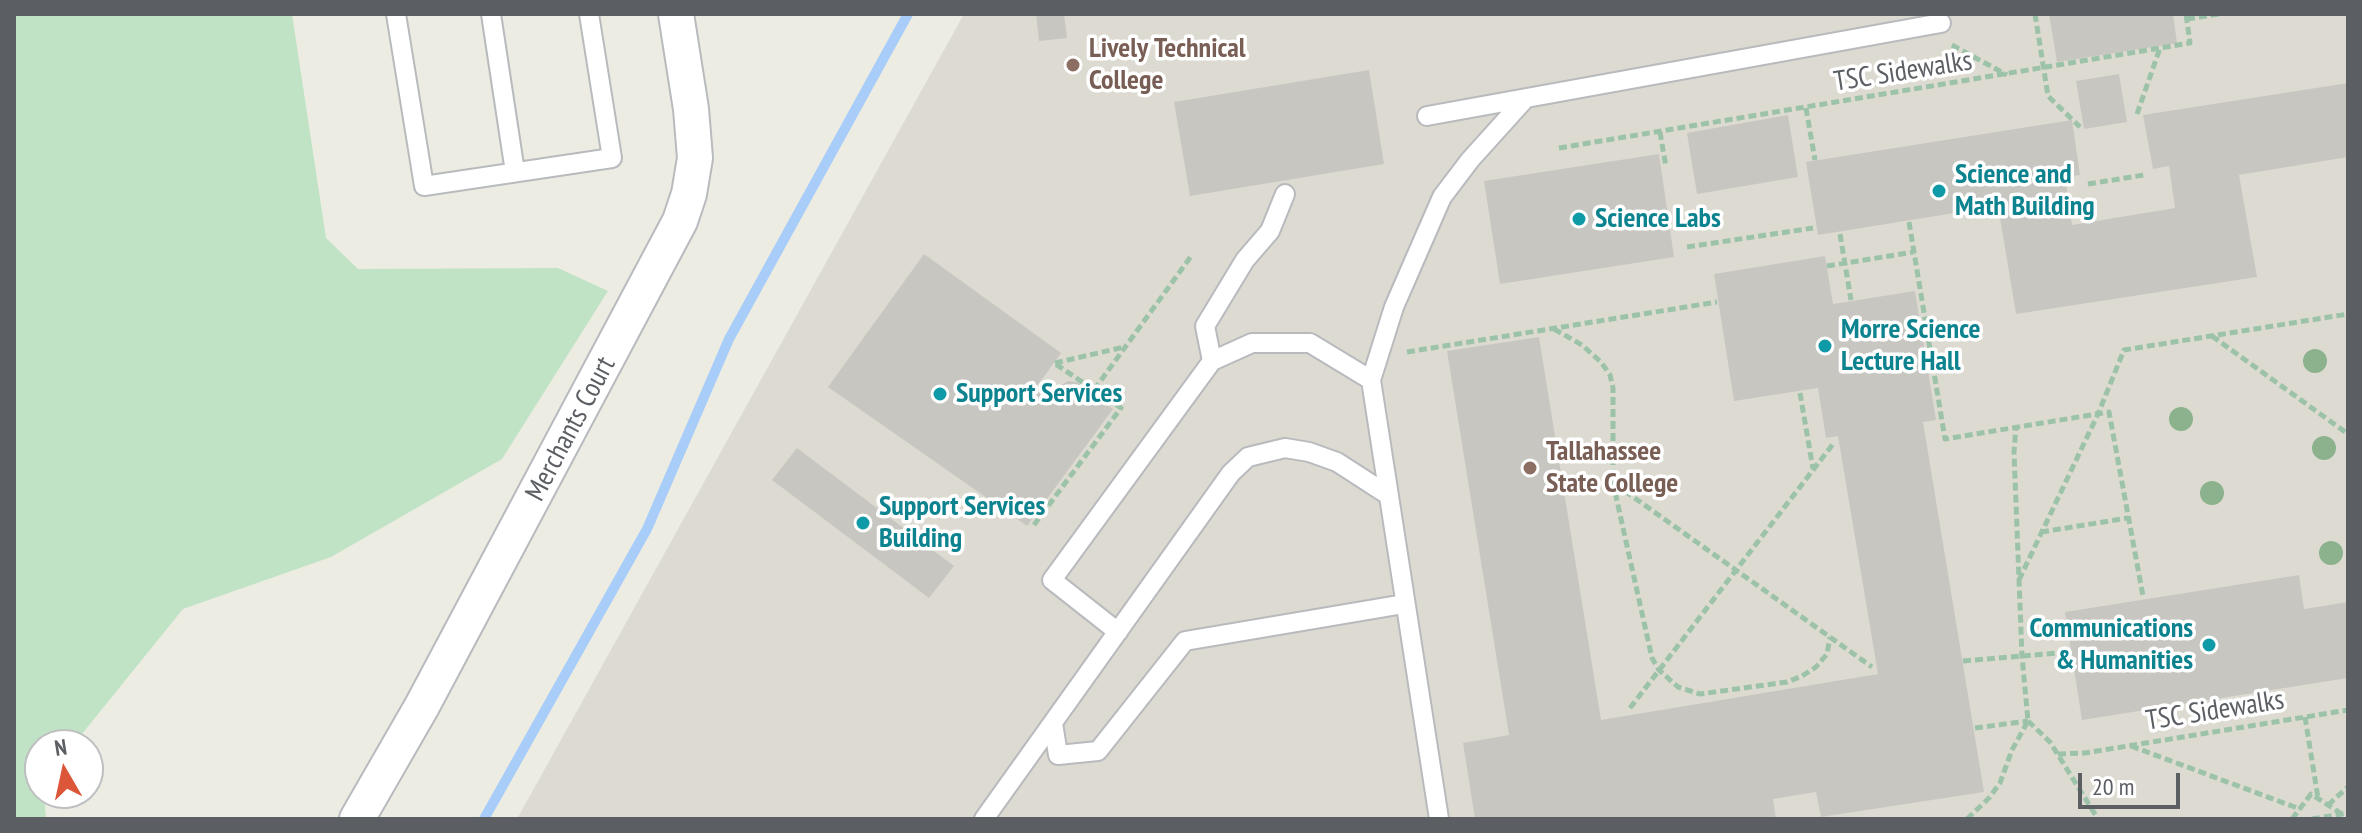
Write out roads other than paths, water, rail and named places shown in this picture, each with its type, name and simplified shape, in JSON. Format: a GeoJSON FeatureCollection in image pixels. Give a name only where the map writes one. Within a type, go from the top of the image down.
{"type":"FeatureCollection","features":[{"type":"Feature","properties":{"kind":"street","name":"Merchants Court"},"geometry":{"type":"LineString","coordinates":[[357,819],[430,692],[680,221],[689,194],[695,158],[691,109],[676,14]]}},
{"type":"Feature","properties":{"kind":"lane"},"geometry":{"type":"LineString","coordinates":[[396,14],[424,186],[612,158],[589,14]]}},
{"type":"Feature","properties":{"kind":"lane"},"geometry":{"type":"LineString","coordinates":[[491,14],[515,172]]}},
{"type":"Feature","properties":{"kind":"lane"},"geometry":{"type":"LineString","coordinates":[[1427,116],[1941,23]]}},
{"type":"Feature","properties":{"kind":"lane"},"geometry":{"type":"LineString","coordinates":[[1439,819],[1371,380],[1394,307],[1442,197],[1470,160],[1525,99]]}},
{"type":"Feature","properties":{"kind":"lane"},"geometry":{"type":"LineString","coordinates":[[1212,361],[1205,326],[1245,260],[1270,231],[1285,194]]}},
{"type":"Feature","properties":{"kind":"lane"},"geometry":{"type":"LineString","coordinates":[[1118,632],[1052,580],[1212,361],[1252,343],[1310,343],[1371,380]]}},
{"type":"Feature","properties":{"kind":"lane"},"geometry":{"type":"LineString","coordinates":[[984,819],[1231,473],[1248,457],[1285,448],[1309,452],[1337,462],[1388,495]]}},
{"type":"Feature","properties":{"kind":"lane"},"geometry":{"type":"LineString","coordinates":[[1053,723],[1058,755],[1098,751],[1185,641],[1404,604]]}},
{"type":"Feature","properties":{"kind":"waterway"},"geometry":{"type":"LineString","coordinates":[[484,819],[647,529],[729,339],[908,14]]}},
{"type":"Feature","properties":{"kind":"place","name":"Lively Technical College"},"geometry":{"type":"Point","coordinates":[1073,65]}},
{"type":"Feature","properties":{"kind":"place","name":"Science and Math Building"},"geometry":{"type":"Point","coordinates":[1939,191]}},
{"type":"Feature","properties":{"kind":"place","name":"Science Labs"},"geometry":{"type":"Point","coordinates":[1579,219]}},
{"type":"Feature","properties":{"kind":"place","name":"Morre Science Lecture Hall"},"geometry":{"type":"Point","coordinates":[1825,346]}},
{"type":"Feature","properties":{"kind":"place","name":"Support Services"},"geometry":{"type":"Point","coordinates":[940,394]}},
{"type":"Feature","properties":{"kind":"place","name":"Tallahassee State College"},"geometry":{"type":"Point","coordinates":[1530,468]}},
{"type":"Feature","properties":{"kind":"place","name":"Support Services Building"},"geometry":{"type":"Point","coordinates":[863,523]}},
{"type":"Feature","properties":{"kind":"place","name":"Communications & Humanities"},"geometry":{"type":"Point","coordinates":[2209,645]}}]}
